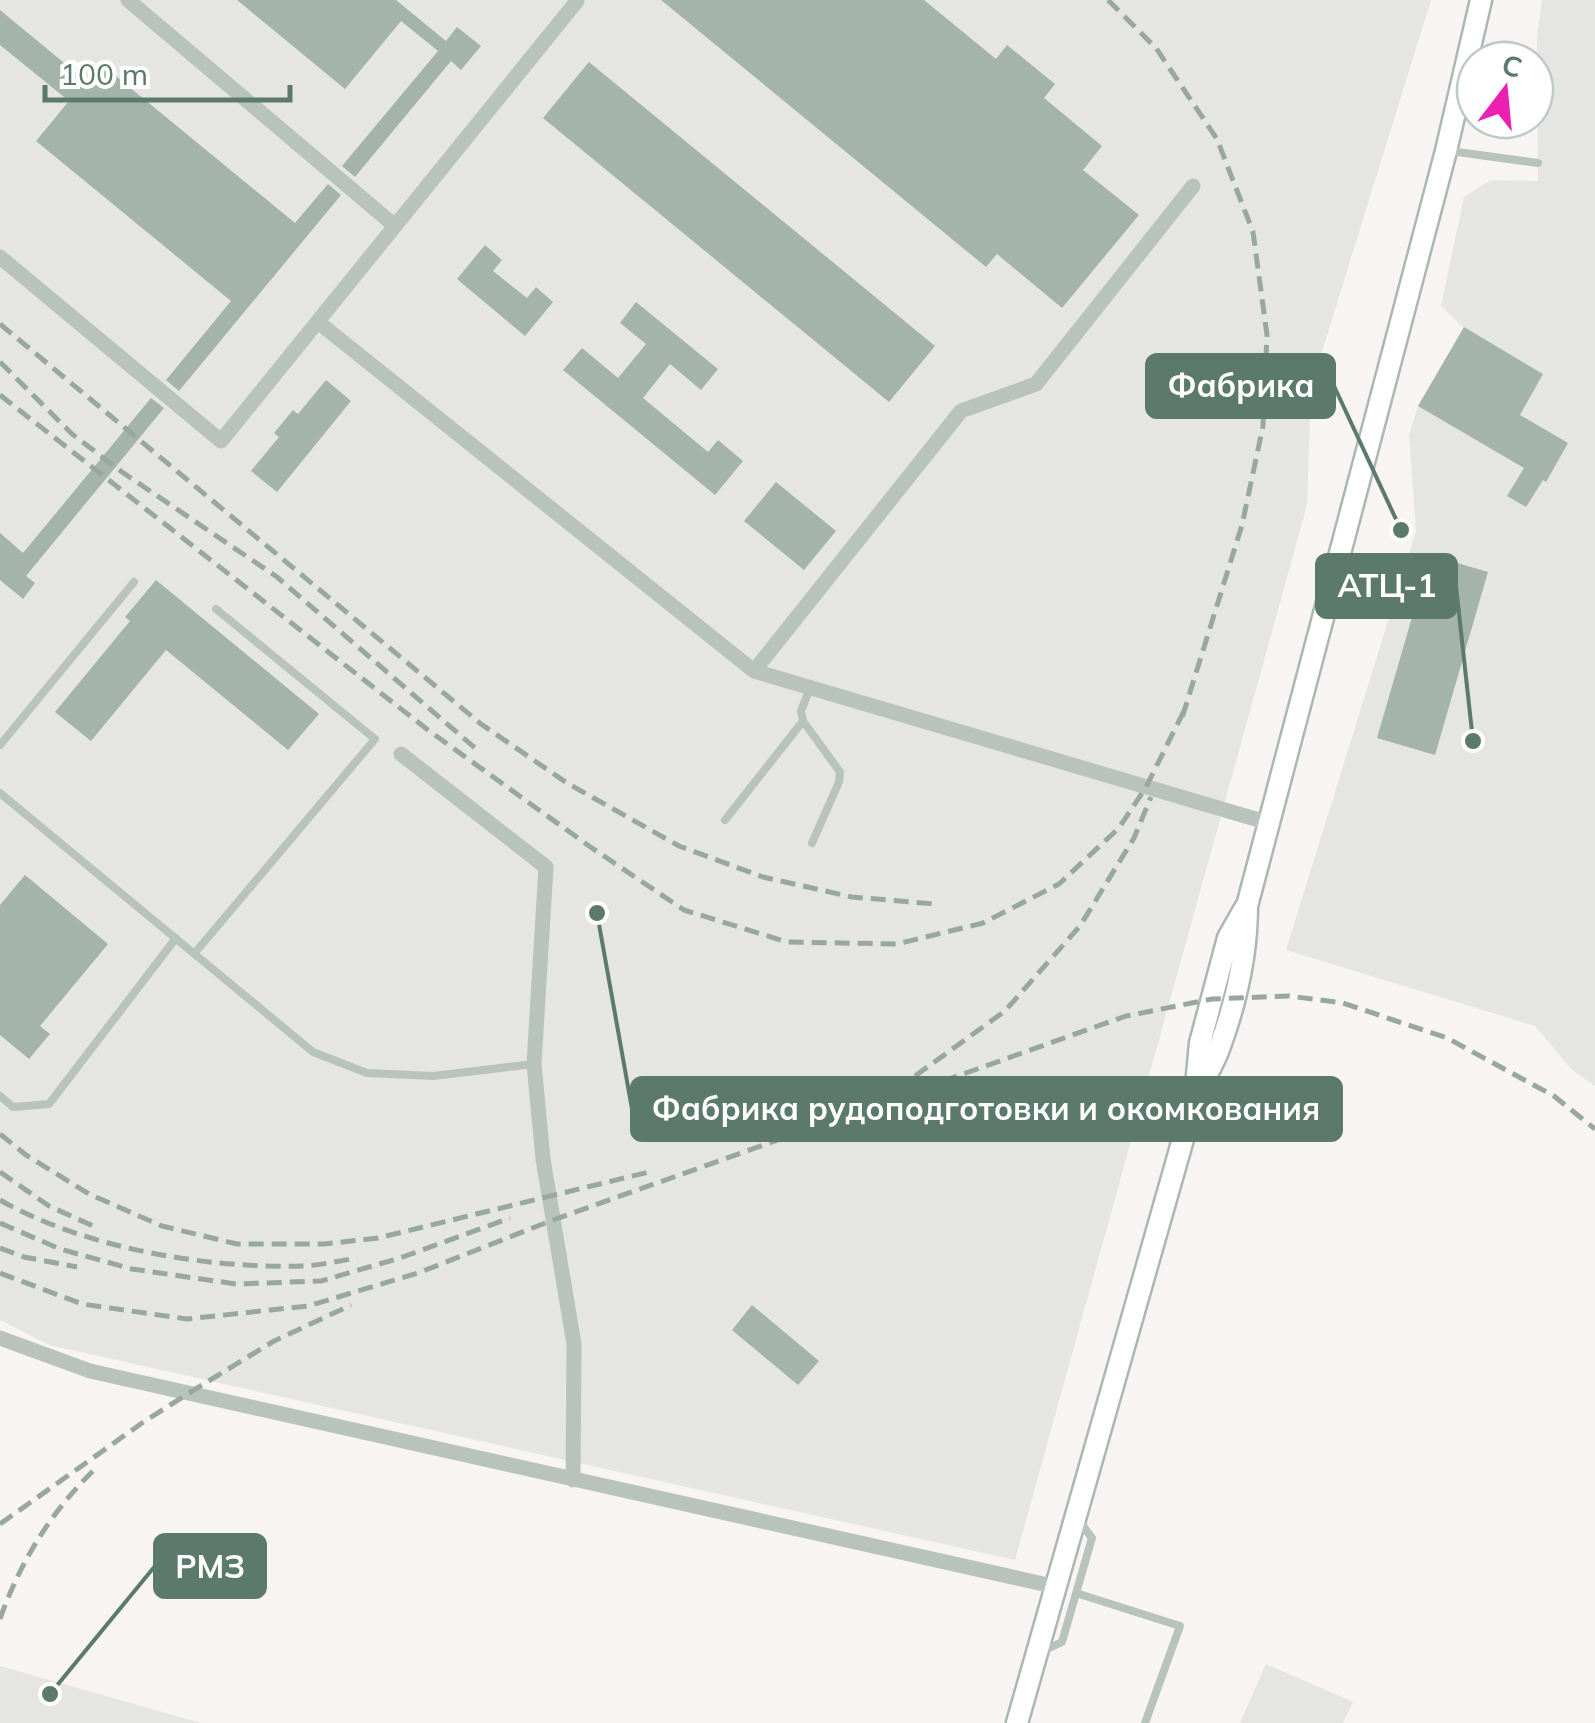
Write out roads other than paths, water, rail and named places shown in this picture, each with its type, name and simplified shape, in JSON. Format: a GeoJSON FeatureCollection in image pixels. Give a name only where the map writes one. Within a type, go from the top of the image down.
{"type":"FeatureCollection","features":[{"type":"Feature","properties":{"kind":"street"},"geometry":{"type":"LineString","coordinates":[[128,0],[395,226]]}},
{"type":"Feature","properties":{"kind":"street"},"geometry":{"type":"LineString","coordinates":[[1016,1723],[1037,1654],[1066,1590],[1076,1517],[1195,1097],[1219,1048],[1234,998],[1247,943],[1247,906],[1446,151],[1481,0]]}},
{"type":"Feature","properties":{"kind":"street"},"geometry":{"type":"LineString","coordinates":[[0,257],[221,441],[577,1]]}},
{"type":"Feature","properties":{"kind":"street"},"geometry":{"type":"LineString","coordinates":[[754,671],[961,411],[1036,384],[1193,186]]}},
{"type":"Feature","properties":{"kind":"street"},"geometry":{"type":"LineString","coordinates":[[318,322],[754,671],[1269,823]]}},
{"type":"Feature","properties":{"kind":"street"},"geometry":{"type":"LineString","coordinates":[[401,754],[546,867],[534,1064],[543,1159],[574,1344],[574,1480]]}},
{"type":"Feature","properties":{"kind":"street"},"geometry":{"type":"LineString","coordinates":[[0,1338],[90,1370],[1066,1590]]}},
{"type":"Feature","properties":{"kind":"lane"},"geometry":{"type":"LineString","coordinates":[[1446,151],[1538,163]]}},
{"type":"Feature","properties":{"kind":"lane"},"geometry":{"type":"LineString","coordinates":[[0,745],[134,582]]}},
{"type":"Feature","properties":{"kind":"lane"},"geometry":{"type":"LineString","coordinates":[[194,954],[375,740],[216,609]]}},
{"type":"Feature","properties":{"kind":"lane"},"geometry":{"type":"LineString","coordinates":[[810,688],[801,711],[802,721],[840,772],[840,782],[812,843]]}},
{"type":"Feature","properties":{"kind":"lane"},"geometry":{"type":"LineString","coordinates":[[726,820],[802,721]]}},
{"type":"Feature","properties":{"kind":"lane"},"geometry":{"type":"LineString","coordinates":[[0,793],[314,1052],[367,1073],[433,1076],[534,1064]]}},
{"type":"Feature","properties":{"kind":"lane"},"geometry":{"type":"LineString","coordinates":[[0,1096],[12,1107],[48,1104],[176,938]]}},
{"type":"Feature","properties":{"kind":"lane"},"geometry":{"type":"LineString","coordinates":[[1066,1590],[1180,1626],[1145,1723]]}},
{"type":"Feature","properties":{"kind":"railway"},"geometry":{"type":"LineString","coordinates":[[1108,0],[1156,48],[1217,139],[1253,232],[1267,335],[1263,426],[1242,525],[1182,718]]}},
{"type":"Feature","properties":{"kind":"railway"},"geometry":{"type":"LineString","coordinates":[[0,324],[481,724],[567,783],[679,846],[763,877],[852,897],[936,904]]}},
{"type":"Feature","properties":{"kind":"railway"},"geometry":{"type":"LineString","coordinates":[[0,362],[72,434],[277,577],[475,748]]}},
{"type":"Feature","properties":{"kind":"railway"},"geometry":{"type":"LineString","coordinates":[[0,395],[428,730],[589,846],[684,910],[787,942],[897,944],[983,923],[1059,884],[1119,828],[1146,787],[1187,705]]}},
{"type":"Feature","properties":{"kind":"railway"},"geometry":{"type":"LineString","coordinates":[[895,1087],[1005,1011],[1080,926],[1134,838],[1151,797]]}},
{"type":"Feature","properties":{"kind":"railway"},"geometry":{"type":"LineString","coordinates":[[0,1273],[82,1304],[187,1319],[308,1306],[418,1273],[553,1220],[1126,1016],[1212,999],[1289,996],[1343,1003],[1447,1038],[1554,1096],[1595,1129]]}},
{"type":"Feature","properties":{"kind":"railway"},"geometry":{"type":"LineString","coordinates":[[0,1134],[89,1194],[162,1226],[237,1244],[324,1244],[378,1238],[653,1171]]}},
{"type":"Feature","properties":{"kind":"railway"},"geometry":{"type":"LineString","coordinates":[[0,1172],[49,1206],[93,1226]]}},
{"type":"Feature","properties":{"kind":"railway"},"geometry":{"type":"LineString","coordinates":[[0,1200],[69,1231],[187,1259],[304,1266],[357,1258]]}},
{"type":"Feature","properties":{"kind":"railway"},"geometry":{"type":"LineString","coordinates":[[0,1223],[60,1249],[132,1269],[236,1284],[321,1281],[400,1258],[510,1218]]}},
{"type":"Feature","properties":{"kind":"railway"},"geometry":{"type":"LineString","coordinates":[[0,1248],[77,1267]]}},
{"type":"Feature","properties":{"kind":"railway"},"geometry":{"type":"LineString","coordinates":[[0,1524],[189,1393],[274,1341],[351,1305]]}},
{"type":"Feature","properties":{"kind":"railway"},"geometry":{"type":"LineString","coordinates":[[0,1619],[39,1538],[65,1501],[96,1468]]}},
{"type":"Feature","properties":{"kind":"place","name":"Фабрика"},"geometry":{"type":"Point","coordinates":[1401,530]}},
{"type":"Feature","properties":{"kind":"place","name":"АТЦ-1"},"geometry":{"type":"Point","coordinates":[1473,741]}},
{"type":"Feature","properties":{"kind":"place","name":"Фабрика рудоподготовки и окомкования"},"geometry":{"type":"Point","coordinates":[597,913]}},
{"type":"Feature","properties":{"kind":"place","name":"РМЗ"},"geometry":{"type":"Point","coordinates":[50,1694]}}]}
